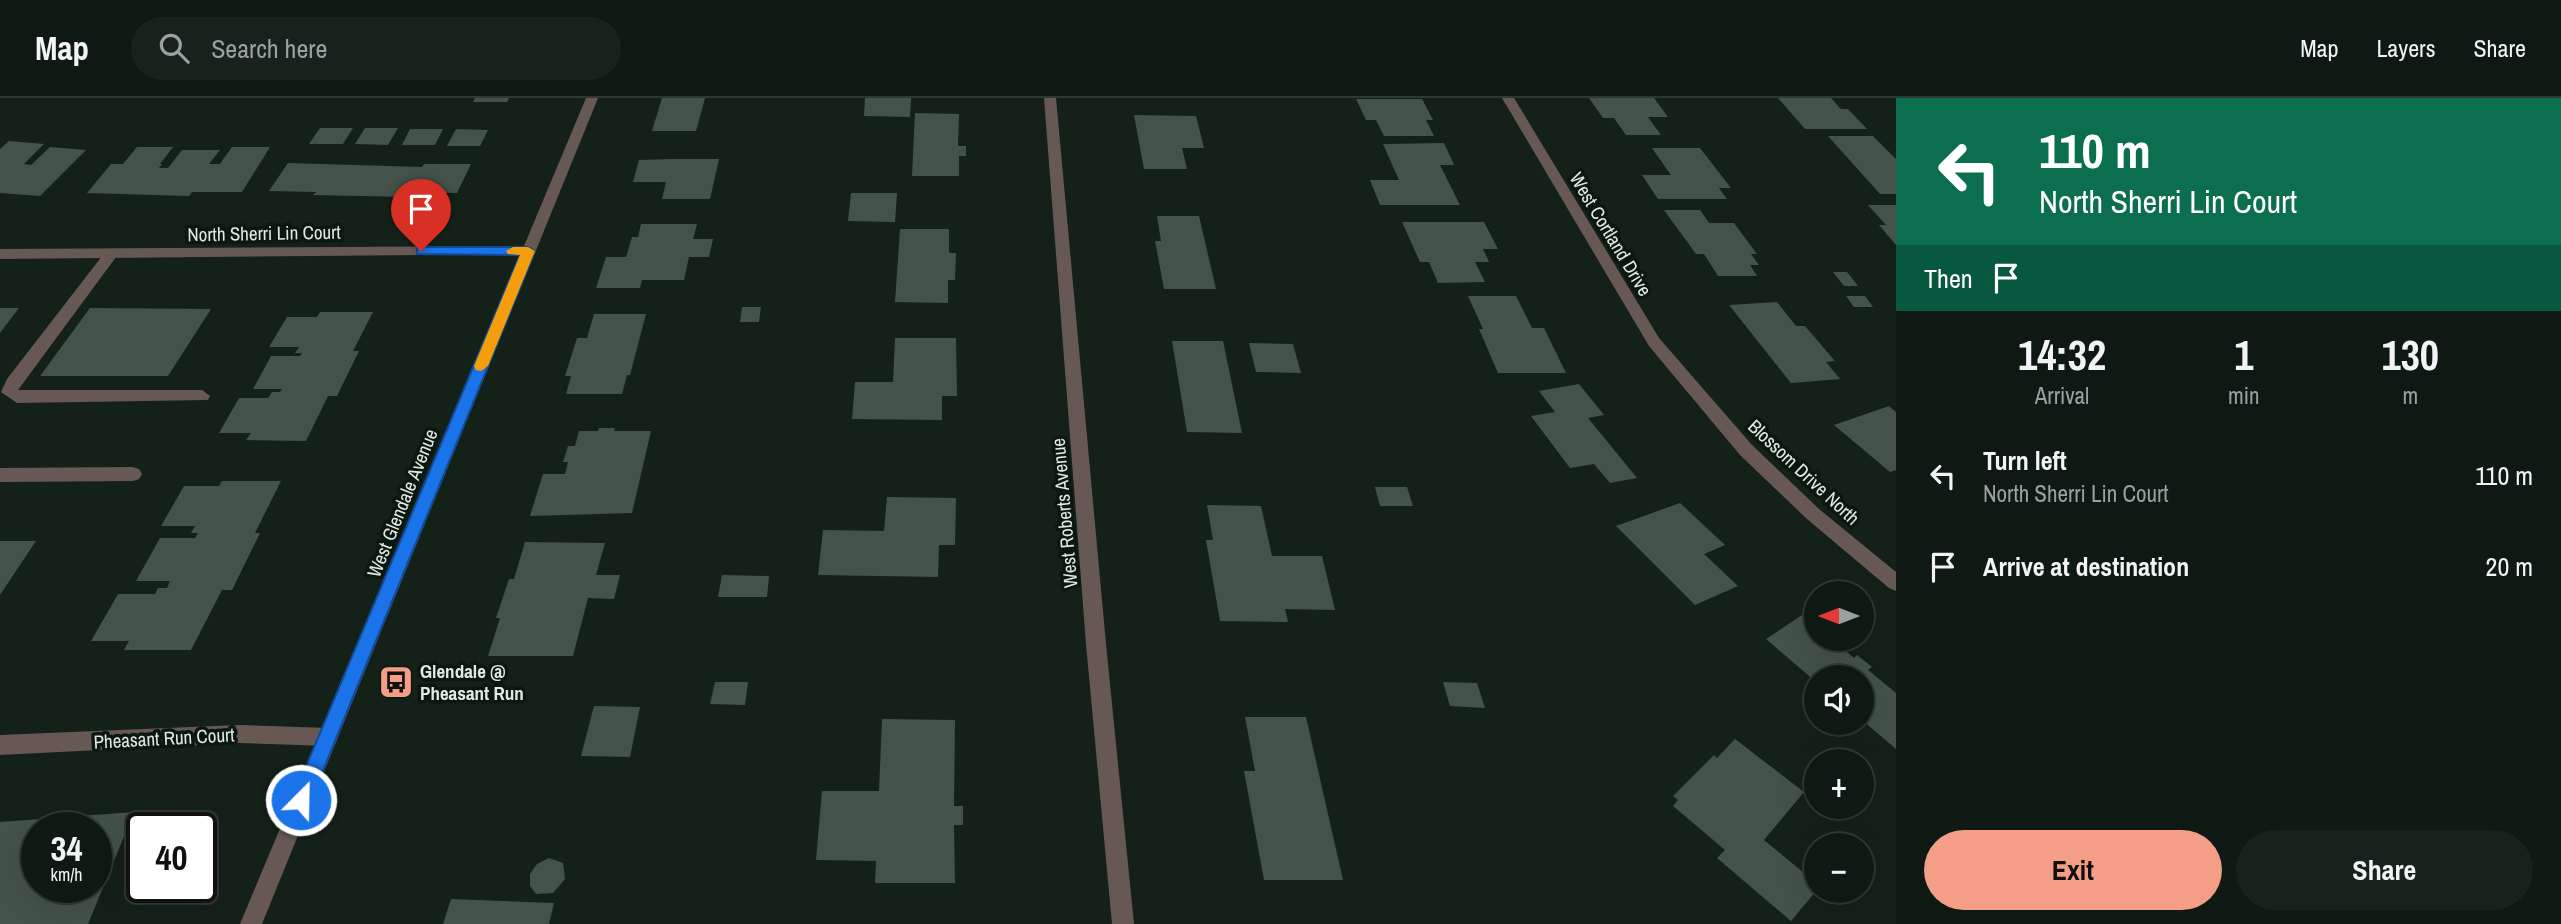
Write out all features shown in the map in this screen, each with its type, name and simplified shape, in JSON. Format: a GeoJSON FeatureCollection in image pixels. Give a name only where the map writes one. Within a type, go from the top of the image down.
{"type":"FeatureCollection","features":[{"type":"Feature","properties":{"kind":"street","name":"West Glendale Avenue"},"geometry":{"type":"LineString","coordinates":[[251,924],[592,98]]}},
{"type":"Feature","properties":{"kind":"street","name":"West Roberts Avenue"},"geometry":{"type":"LineString","coordinates":[[1050,98],[1123,924]]}},
{"type":"Feature","properties":{"kind":"street","name":"West Cortland Drive"},"geometry":{"type":"LineString","coordinates":[[1508,98],[1654,342],[1689,385]]}},
{"type":"Feature","properties":{"kind":"street","name":"North Sherri Lin Court"},"geometry":{"type":"LineString","coordinates":[[0,254],[528,251]]}},
{"type":"Feature","properties":{"kind":"street"},"geometry":{"type":"LineString","coordinates":[[111,254],[13,383],[9,392],[17,397],[202,396]]}},
{"type":"Feature","properties":{"kind":"street","name":"Blossom Drive North"},"geometry":{"type":"LineString","coordinates":[[1689,385],[1746,450],[1813,514],[1896,583]]}},
{"type":"Feature","properties":{"kind":"street"},"geometry":{"type":"LineString","coordinates":[[0,475],[133,474]]}},
{"type":"Feature","properties":{"kind":"street","name":"Pheasant Run Court"},"geometry":{"type":"LineString","coordinates":[[0,746],[239,734],[328,737]]}},
{"type":"Feature","properties":{"kind":"building"},"geometry":{"type":"Polygon","coordinates":[[[475,98],[509,98],[507,102],[473,102],[475,98]]]}},
{"type":"Feature","properties":{"kind":"building"},"geometry":{"type":"Polygon","coordinates":[[[662,98],[705,98],[696,131],[652,131],[662,98]]]}},
{"type":"Feature","properties":{"kind":"building"},"geometry":{"type":"Polygon","coordinates":[[[865,98],[911,98],[910,117],[864,116],[865,98]]]}},
{"type":"Feature","properties":{"kind":"building"},"geometry":{"type":"Polygon","coordinates":[[[1589,98],[1654,98],[1668,117],[1648,117],[1661,135],[1626,135],[1614,118],[1603,118],[1589,98]]]}},
{"type":"Feature","properties":{"kind":"building"},"geometry":{"type":"Polygon","coordinates":[[[1778,98],[1831,98],[1841,109],[1848,109],[1867,129],[1805,129],[1778,98]]]}},
{"type":"Feature","properties":{"kind":"building"},"geometry":{"type":"Polygon","coordinates":[[[1356,99],[1422,99],[1433,120],[1426,120],[1434,136],[1384,136],[1376,120],[1366,120],[1356,99]]]}},
{"type":"Feature","properties":{"kind":"building"},"geometry":{"type":"Polygon","coordinates":[[[915,113],[959,114],[958,146],[966,146],[966,156],[959,156],[959,176],[912,176],[915,113]]]}},
{"type":"Feature","properties":{"kind":"building"},"geometry":{"type":"Polygon","coordinates":[[[1134,115],[1196,116],[1204,148],[1182,148],[1187,169],[1144,169],[1134,115]]]}},
{"type":"Feature","properties":{"kind":"building"},"geometry":{"type":"Polygon","coordinates":[[[320,128],[353,128],[343,144],[309,144],[320,128]]]}},
{"type":"Feature","properties":{"kind":"building"},"geometry":{"type":"Polygon","coordinates":[[[365,128],[398,128],[388,145],[355,144],[365,128]]]}},
{"type":"Feature","properties":{"kind":"building"},"geometry":{"type":"Polygon","coordinates":[[[410,129],[443,129],[435,145],[402,145],[410,129]]]}},
{"type":"Feature","properties":{"kind":"building"},"geometry":{"type":"Polygon","coordinates":[[[456,129],[488,130],[480,146],[447,146],[456,129]]]}},
{"type":"Feature","properties":{"kind":"building"},"geometry":{"type":"Polygon","coordinates":[[[1828,136],[1873,136],[1896,159],[1896,194],[1880,194],[1828,136]]]}},
{"type":"Feature","properties":{"kind":"building"},"geometry":{"type":"Polygon","coordinates":[[[9,141],[44,144],[24,164],[31,165],[50,147],[86,150],[40,196],[0,193],[0,149],[9,141]]]}},
{"type":"Feature","properties":{"kind":"building"},"geometry":{"type":"Polygon","coordinates":[[[1444,143],[1454,165],[1440,165],[1460,205],[1380,205],[1370,180],[1399,180],[1383,144],[1444,143]]]}},
{"type":"Feature","properties":{"kind":"building"},"geometry":{"type":"Polygon","coordinates":[[[137,147],[173,147],[159,168],[168,168],[182,150],[220,150],[209,164],[220,164],[232,147],[270,147],[242,192],[192,192],[189,196],[87,193],[111,164],[123,164],[137,147]]]}},
{"type":"Feature","properties":{"kind":"building"},"geometry":{"type":"Polygon","coordinates":[[[1652,148],[1700,148],[1731,188],[1719,188],[1727,199],[1658,199],[1642,175],[1671,175],[1652,148]]]}},
{"type":"Feature","properties":{"kind":"building"},"geometry":{"type":"Polygon","coordinates":[[[719,159],[710,199],[662,199],[666,182],[633,182],[639,160],[719,159]]]}},
{"type":"Feature","properties":{"kind":"building"},"geometry":{"type":"Polygon","coordinates":[[[288,163],[422,167],[424,164],[471,164],[457,193],[410,192],[407,197],[269,191],[288,163]]]}},
{"type":"Feature","properties":{"kind":"building"},"geometry":{"type":"Polygon","coordinates":[[[851,193],[897,193],[895,222],[848,221],[851,193]]]}},
{"type":"Feature","properties":{"kind":"building"},"geometry":{"type":"Polygon","coordinates":[[[1868,205],[1896,205],[1896,245],[1879,225],[1886,225],[1868,205]]]}},
{"type":"Feature","properties":{"kind":"building"},"geometry":{"type":"Polygon","coordinates":[[[1664,210],[1700,210],[1709,223],[1734,223],[1757,254],[1751,254],[1759,265],[1750,265],[1757,276],[1718,276],[1704,254],[1696,254],[1664,210]]]}},
{"type":"Feature","properties":{"kind":"building"},"geometry":{"type":"Polygon","coordinates":[[[1157,216],[1199,216],[1216,289],[1164,289],[1155,241],[1161,241],[1157,216]]]}},
{"type":"Feature","properties":{"kind":"building"},"geometry":{"type":"Polygon","coordinates":[[[1402,222],[1484,222],[1498,249],[1483,249],[1489,262],[1475,262],[1485,282],[1438,283],[1429,262],[1420,262],[1402,222]]]}},
{"type":"Feature","properties":{"kind":"building"},"geometry":{"type":"Polygon","coordinates":[[[641,224],[697,224],[693,239],[713,239],[709,257],[689,257],[684,280],[642,280],[640,288],[596,288],[606,257],[626,257],[632,237],[638,237],[641,224]]]}},
{"type":"Feature","properties":{"kind":"building"},"geometry":{"type":"Polygon","coordinates":[[[900,229],[949,229],[949,253],[956,253],[955,280],[948,280],[948,303],[895,302],[900,229]]]}},
{"type":"Feature","properties":{"kind":"building"},"geometry":{"type":"Polygon","coordinates":[[[1833,272],[1847,272],[1858,286],[1844,286],[1833,272]]]}},
{"type":"Feature","properties":{"kind":"building"},"geometry":{"type":"Polygon","coordinates":[[[1468,296],[1516,296],[1532,328],[1544,328],[1566,373],[1498,373],[1468,296]]]}},
{"type":"Feature","properties":{"kind":"building"},"geometry":{"type":"Polygon","coordinates":[[[1846,296],[1865,296],[1873,307],[1854,307],[1846,296]]]}},
{"type":"Feature","properties":{"kind":"building"},"geometry":{"type":"Polygon","coordinates":[[[1777,302],[1796,326],[1805,326],[1835,361],[1826,362],[1840,379],[1791,383],[1729,305],[1777,302]]]}},
{"type":"Feature","properties":{"kind":"building"},"geometry":{"type":"Polygon","coordinates":[[[742,307],[761,307],[759,322],[740,322],[742,307]]]}},
{"type":"Feature","properties":{"kind":"building"},"geometry":{"type":"Polygon","coordinates":[[[0,308],[19,308],[0,333],[0,308]]]}},
{"type":"Feature","properties":{"kind":"building"},"geometry":{"type":"Polygon","coordinates":[[[90,308],[211,309],[168,376],[40,376],[90,308]]]}},
{"type":"Feature","properties":{"kind":"building"},"geometry":{"type":"Polygon","coordinates":[[[320,312],[373,312],[353,351],[359,351],[337,396],[328,396],[306,441],[246,440],[251,433],[219,433],[239,398],[268,398],[272,392],[280,392],[282,389],[253,389],[271,356],[300,356],[302,353],[295,353],[299,347],[269,347],[287,317],[317,317],[320,312]]]}},
{"type":"Feature","properties":{"kind":"building"},"geometry":{"type":"Polygon","coordinates":[[[594,314],[646,314],[630,375],[627,375],[622,394],[566,394],[571,376],[565,376],[577,338],[587,338],[594,314]]]}},
{"type":"Feature","properties":{"kind":"building"},"geometry":{"type":"Polygon","coordinates":[[[895,338],[956,338],[957,396],[942,396],[942,420],[852,419],[855,382],[893,382],[895,338]]]}},
{"type":"Feature","properties":{"kind":"building"},"geometry":{"type":"Polygon","coordinates":[[[1172,341],[1223,341],[1242,433],[1187,432],[1172,341]]]}},
{"type":"Feature","properties":{"kind":"building"},"geometry":{"type":"Polygon","coordinates":[[[1249,343],[1293,344],[1301,373],[1256,372],[1249,343]]]}},
{"type":"Feature","properties":{"kind":"building"},"geometry":{"type":"Polygon","coordinates":[[[1579,384],[1604,415],[1588,418],[1637,478],[1610,483],[1594,464],[1570,468],[1531,416],[1555,412],[1539,391],[1579,384]]]}},
{"type":"Feature","properties":{"kind":"building"},"geometry":{"type":"Polygon","coordinates":[[[1889,406],[1896,412],[1896,470],[1890,472],[1834,425],[1889,406]]]}},
{"type":"Feature","properties":{"kind":"building"},"geometry":{"type":"Polygon","coordinates":[[[599,428],[615,428],[614,431],[651,431],[632,513],[530,516],[543,474],[565,474],[568,462],[563,462],[568,446],[575,446],[579,431],[598,431],[599,428]]]}},
{"type":"Feature","properties":{"kind":"building"},"geometry":{"type":"Polygon","coordinates":[[[222,481],[281,481],[255,533],[260,533],[232,590],[222,590],[191,650],[124,650],[129,641],[91,641],[118,594],[155,594],[158,588],[167,588],[170,581],[136,581],[160,538],[195,538],[198,533],[191,533],[195,526],[161,526],[184,486],[219,486],[222,481]]]}},
{"type":"Feature","properties":{"kind":"building"},"geometry":{"type":"Polygon","coordinates":[[[1375,487],[1407,487],[1413,506],[1380,506],[1375,487]]]}},
{"type":"Feature","properties":{"kind":"building"},"geometry":{"type":"Polygon","coordinates":[[[887,497],[956,498],[955,545],[939,545],[938,577],[818,575],[823,530],[884,531],[887,497]]]}},
{"type":"Feature","properties":{"kind":"building"},"geometry":{"type":"Polygon","coordinates":[[[1680,503],[1725,545],[1704,554],[1738,586],[1695,605],[1616,526],[1680,503]]]}},
{"type":"Feature","properties":{"kind":"building"},"geometry":{"type":"Polygon","coordinates":[[[1207,505],[1261,506],[1272,556],[1322,556],[1335,610],[1285,609],[1288,622],[1220,621],[1206,540],[1213,540],[1207,505]]]}},
{"type":"Feature","properties":{"kind":"building"},"geometry":{"type":"Polygon","coordinates":[[[0,541],[36,541],[0,595],[0,541]]]}},
{"type":"Feature","properties":{"kind":"building"},"geometry":{"type":"Polygon","coordinates":[[[525,542],[605,543],[596,575],[620,575],[614,599],[588,598],[573,656],[488,656],[500,618],[496,618],[509,579],[514,579],[525,542]]]}},
{"type":"Feature","properties":{"kind":"building"},"geometry":{"type":"Polygon","coordinates":[[[722,575],[769,576],[767,597],[718,597],[722,575]]]}},
{"type":"Feature","properties":{"kind":"building"},"geometry":{"type":"Polygon","coordinates":[[[1802,615],[1804,651],[1846,651],[1854,658],[1857,655],[1870,665],[1804,665],[1804,672],[1766,639],[1802,615]]]}},
{"type":"Feature","properties":{"kind":"building"},"geometry":{"type":"Polygon","coordinates":[[[1874,675],[1896,693],[1896,749],[1874,730],[1874,675]]]}},
{"type":"Feature","properties":{"kind":"building"},"geometry":{"type":"Polygon","coordinates":[[[715,682],[748,682],[745,705],[710,704],[715,682]]]}},
{"type":"Feature","properties":{"kind":"building"},"geometry":{"type":"Polygon","coordinates":[[[1443,682],[1477,683],[1485,708],[1450,706],[1443,682]]]}},
{"type":"Feature","properties":{"kind":"building"},"geometry":{"type":"Polygon","coordinates":[[[594,706],[640,707],[630,757],[581,756],[594,706]]]}},
{"type":"Feature","properties":{"kind":"building"},"geometry":{"type":"Polygon","coordinates":[[[1245,717],[1306,717],[1343,880],[1264,880],[1244,771],[1255,771],[1245,717]]]}},
{"type":"Feature","properties":{"kind":"building"},"geometry":{"type":"Polygon","coordinates":[[[882,719],[955,720],[954,806],[963,806],[963,825],[954,825],[955,883],[875,883],[876,861],[816,860],[822,791],[879,791],[882,719]]]}},
{"type":"Feature","properties":{"kind":"building"},"geometry":{"type":"Polygon","coordinates":[[[1735,739],[1804,792],[1764,840],[1804,873],[1806,903],[1791,921],[1717,858],[1725,850],[1673,806],[1678,800],[1673,796],[1714,755],[1717,758],[1735,739]]]}},
{"type":"Feature","properties":{"kind":"building"},"geometry":{"type":"Polygon","coordinates":[[[126,813],[126,831],[112,866],[112,814],[126,813]]]}},
{"type":"Feature","properties":{"kind":"building"},"geometry":{"type":"Polygon","coordinates":[[[21,820],[21,903],[97,903],[88,924],[0,924],[0,822],[21,820]]]}},
{"type":"Feature","properties":{"kind":"building"},"geometry":{"type":"Polygon","coordinates":[[[549,858],[563,863],[565,879],[553,893],[536,894],[530,886],[530,874],[537,864],[549,858]]]}},
{"type":"Feature","properties":{"kind":"building"},"geometry":{"type":"Polygon","coordinates":[[[451,899],[554,903],[549,924],[443,924],[451,899]]]}},
{"type":"Feature","properties":{"kind":"slow traffic"},"geometry":{"type":"LineString","coordinates":[[481,366],[528,251],[513,251]]}},
{"type":"Feature","properties":{"kind":"place","name":"Glendale @ Pheasant Run"},"geometry":{"type":"Point","coordinates":[396,682]}},
{"type":"Feature","properties":{"kind":"route"},"geometry":{"type":"LineString","coordinates":[[301,800],[528,251],[421,251]]}}]}
